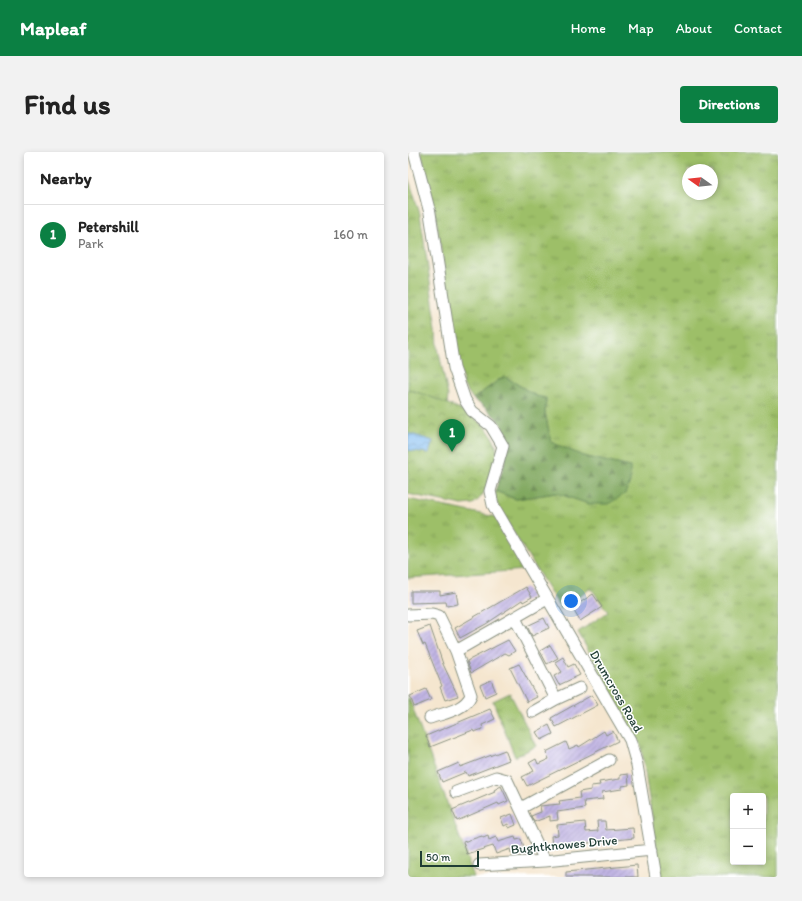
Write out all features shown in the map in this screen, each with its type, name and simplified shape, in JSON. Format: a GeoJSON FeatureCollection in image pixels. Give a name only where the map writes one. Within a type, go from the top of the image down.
{"type":"FeatureCollection","features":[{"type":"Feature","properties":{"kind":"street","name":"Drumcross Road"},"geometry":{"type":"LineString","coordinates":[[414,152],[430,213],[454,368],[464,400],[472,411],[491,426],[503,446],[490,491],[492,505],[523,555],[547,599],[630,740],[637,765],[656,877]]}},
{"type":"Feature","properties":{"kind":"street"},"geometry":{"type":"LineString","coordinates":[[456,651],[547,599]]}},
{"type":"Feature","properties":{"kind":"street"},"geometry":{"type":"LineString","coordinates":[[408,615],[432,614],[439,616],[456,651],[470,695],[468,701],[462,707],[430,718]]}},
{"type":"Feature","properties":{"kind":"street"},"geometry":{"type":"LineString","coordinates":[[515,618],[556,699]]}},
{"type":"Feature","properties":{"kind":"street"},"geometry":{"type":"LineString","coordinates":[[533,712],[580,688]]}},
{"type":"Feature","properties":{"kind":"street"},"geometry":{"type":"LineString","coordinates":[[521,808],[609,760]]}},
{"type":"Feature","properties":{"kind":"street"},"geometry":{"type":"LineString","coordinates":[[456,792],[496,776],[503,777],[507,780],[545,861]]}},
{"type":"Feature","properties":{"kind":"street","name":"Bughtknowes Drive"},"geometry":{"type":"LineString","coordinates":[[479,865],[545,861],[652,850]]}},
{"type":"Feature","properties":{"kind":"green space"},"geometry":{"type":"Polygon","coordinates":[[[421,152],[778,152],[778,877],[661,877],[641,746],[578,632],[608,612],[591,588],[561,609],[501,512],[496,501],[495,491],[516,499],[556,493],[589,504],[630,467],[583,456],[551,442],[545,412],[546,399],[536,396],[504,376],[473,399],[464,386],[459,365],[435,211],[421,152]]]}},
{"type":"Feature","properties":{"kind":"green space"},"geometry":{"type":"Polygon","coordinates":[[[408,177],[420,214],[437,329],[438,348],[448,396],[447,404],[408,389],[408,177]]]}},
{"type":"Feature","properties":{"kind":"green space"},"geometry":{"type":"Polygon","coordinates":[[[504,376],[536,396],[546,398],[545,412],[551,442],[583,456],[630,467],[630,482],[625,494],[608,504],[589,504],[556,493],[516,499],[495,491],[505,462],[507,440],[504,430],[498,420],[488,410],[473,399],[504,376]]]}},
{"type":"Feature","properties":{"kind":"green space"},"geometry":{"type":"Polygon","coordinates":[[[408,389],[449,404],[464,412],[477,420],[488,430],[495,442],[497,456],[496,462],[483,494],[473,504],[462,505],[408,494],[408,389]]]}},
{"type":"Feature","properties":{"kind":"green space"},"geometry":{"type":"Polygon","coordinates":[[[408,499],[496,517],[526,570],[408,578],[408,499]]]}},
{"type":"Feature","properties":{"kind":"green space"},"geometry":{"type":"Polygon","coordinates":[[[510,693],[536,746],[515,757],[493,701],[510,693]]]}},
{"type":"Feature","properties":{"kind":"green space"},"geometry":{"type":"Polygon","coordinates":[[[408,695],[474,877],[408,877],[408,695]]]}},
{"type":"Feature","properties":{"kind":"water"},"geometry":{"type":"Polygon","coordinates":[[[408,433],[433,441],[429,453],[408,450],[408,433]]]}},
{"type":"Feature","properties":{"kind":"building"},"geometry":{"type":"Polygon","coordinates":[[[526,587],[532,597],[523,602],[522,600],[486,624],[460,638],[455,628],[526,587]]]}},
{"type":"Feature","properties":{"kind":"building"},"geometry":{"type":"Polygon","coordinates":[[[411,591],[440,591],[440,595],[456,592],[458,604],[447,606],[446,602],[411,603],[411,591]]]}},
{"type":"Feature","properties":{"kind":"building"},"geometry":{"type":"Polygon","coordinates":[[[593,594],[602,607],[580,621],[572,608],[593,594]]]}},
{"type":"Feature","properties":{"kind":"building"},"geometry":{"type":"Polygon","coordinates":[[[544,618],[549,628],[532,636],[527,626],[544,618]]]}},
{"type":"Feature","properties":{"kind":"building"},"geometry":{"type":"Polygon","coordinates":[[[430,626],[443,664],[458,696],[445,700],[440,687],[442,686],[425,644],[423,645],[417,631],[430,626]]]}},
{"type":"Feature","properties":{"kind":"building"},"geometry":{"type":"Polygon","coordinates":[[[508,640],[515,651],[509,655],[505,653],[471,673],[467,661],[508,640]]]}},
{"type":"Feature","properties":{"kind":"building"},"geometry":{"type":"Polygon","coordinates":[[[550,645],[558,658],[547,664],[540,651],[550,645]]]}},
{"type":"Feature","properties":{"kind":"building"},"geometry":{"type":"Polygon","coordinates":[[[563,657],[568,667],[574,664],[580,675],[559,685],[554,676],[562,672],[555,662],[563,657]]]}},
{"type":"Feature","properties":{"kind":"building"},"geometry":{"type":"Polygon","coordinates":[[[519,664],[537,697],[527,702],[510,668],[519,664]]]}},
{"type":"Feature","properties":{"kind":"building"},"geometry":{"type":"Polygon","coordinates":[[[491,680],[496,692],[485,697],[480,685],[491,680]]]}},
{"type":"Feature","properties":{"kind":"building"},"geometry":{"type":"Polygon","coordinates":[[[426,689],[431,700],[414,707],[410,696],[426,689]]]}},
{"type":"Feature","properties":{"kind":"building"},"geometry":{"type":"Polygon","coordinates":[[[592,695],[598,705],[556,727],[551,718],[592,695]]]}},
{"type":"Feature","properties":{"kind":"building"},"geometry":{"type":"Polygon","coordinates":[[[490,709],[495,719],[482,725],[483,729],[474,732],[473,730],[430,747],[426,736],[490,709]]]}},
{"type":"Feature","properties":{"kind":"building"},"geometry":{"type":"Polygon","coordinates":[[[549,725],[553,734],[541,740],[536,732],[549,725]]]}},
{"type":"Feature","properties":{"kind":"building"},"geometry":{"type":"Polygon","coordinates":[[[604,731],[606,735],[613,731],[618,741],[527,786],[522,777],[534,771],[529,763],[536,759],[538,764],[549,759],[546,752],[566,742],[569,749],[578,745],[579,747],[604,731]]]}},
{"type":"Feature","properties":{"kind":"building"},"geometry":{"type":"Polygon","coordinates":[[[505,750],[509,760],[468,776],[466,772],[442,782],[438,772],[459,763],[460,767],[505,750]]]}},
{"type":"Feature","properties":{"kind":"building"},"geometry":{"type":"Polygon","coordinates":[[[628,774],[629,785],[622,786],[622,789],[602,792],[603,799],[584,801],[585,808],[557,812],[558,820],[550,821],[550,816],[534,822],[531,816],[541,812],[540,806],[560,804],[559,801],[580,798],[579,792],[591,790],[591,786],[600,785],[599,782],[620,779],[620,775],[628,774]]]}},
{"type":"Feature","properties":{"kind":"building"},"geometry":{"type":"Polygon","coordinates":[[[501,786],[508,801],[499,805],[498,803],[457,821],[452,810],[495,792],[494,790],[501,786]]]}},
{"type":"Feature","properties":{"kind":"building"},"geometry":{"type":"Polygon","coordinates":[[[512,814],[516,825],[509,828],[508,824],[504,826],[501,818],[512,814]]]}},
{"type":"Feature","properties":{"kind":"building"},"geometry":{"type":"Polygon","coordinates":[[[597,821],[605,821],[606,830],[633,828],[634,838],[552,847],[551,836],[558,835],[557,825],[585,822],[586,832],[598,831],[597,821]]]}},
{"type":"Feature","properties":{"kind":"building"},"geometry":{"type":"Polygon","coordinates":[[[482,836],[483,838],[488,836],[489,840],[496,837],[498,842],[515,837],[516,840],[521,839],[524,848],[511,853],[510,849],[496,854],[493,846],[467,854],[463,842],[482,836]]]}},
{"type":"Feature","properties":{"kind":"building"},"geometry":{"type":"Polygon","coordinates":[[[637,865],[638,877],[566,877],[566,872],[637,865]]]}},
{"type":"Feature","properties":{"kind":"place","name":"Petershill"},"geometry":{"type":"Point","coordinates":[452,452]}}]}
